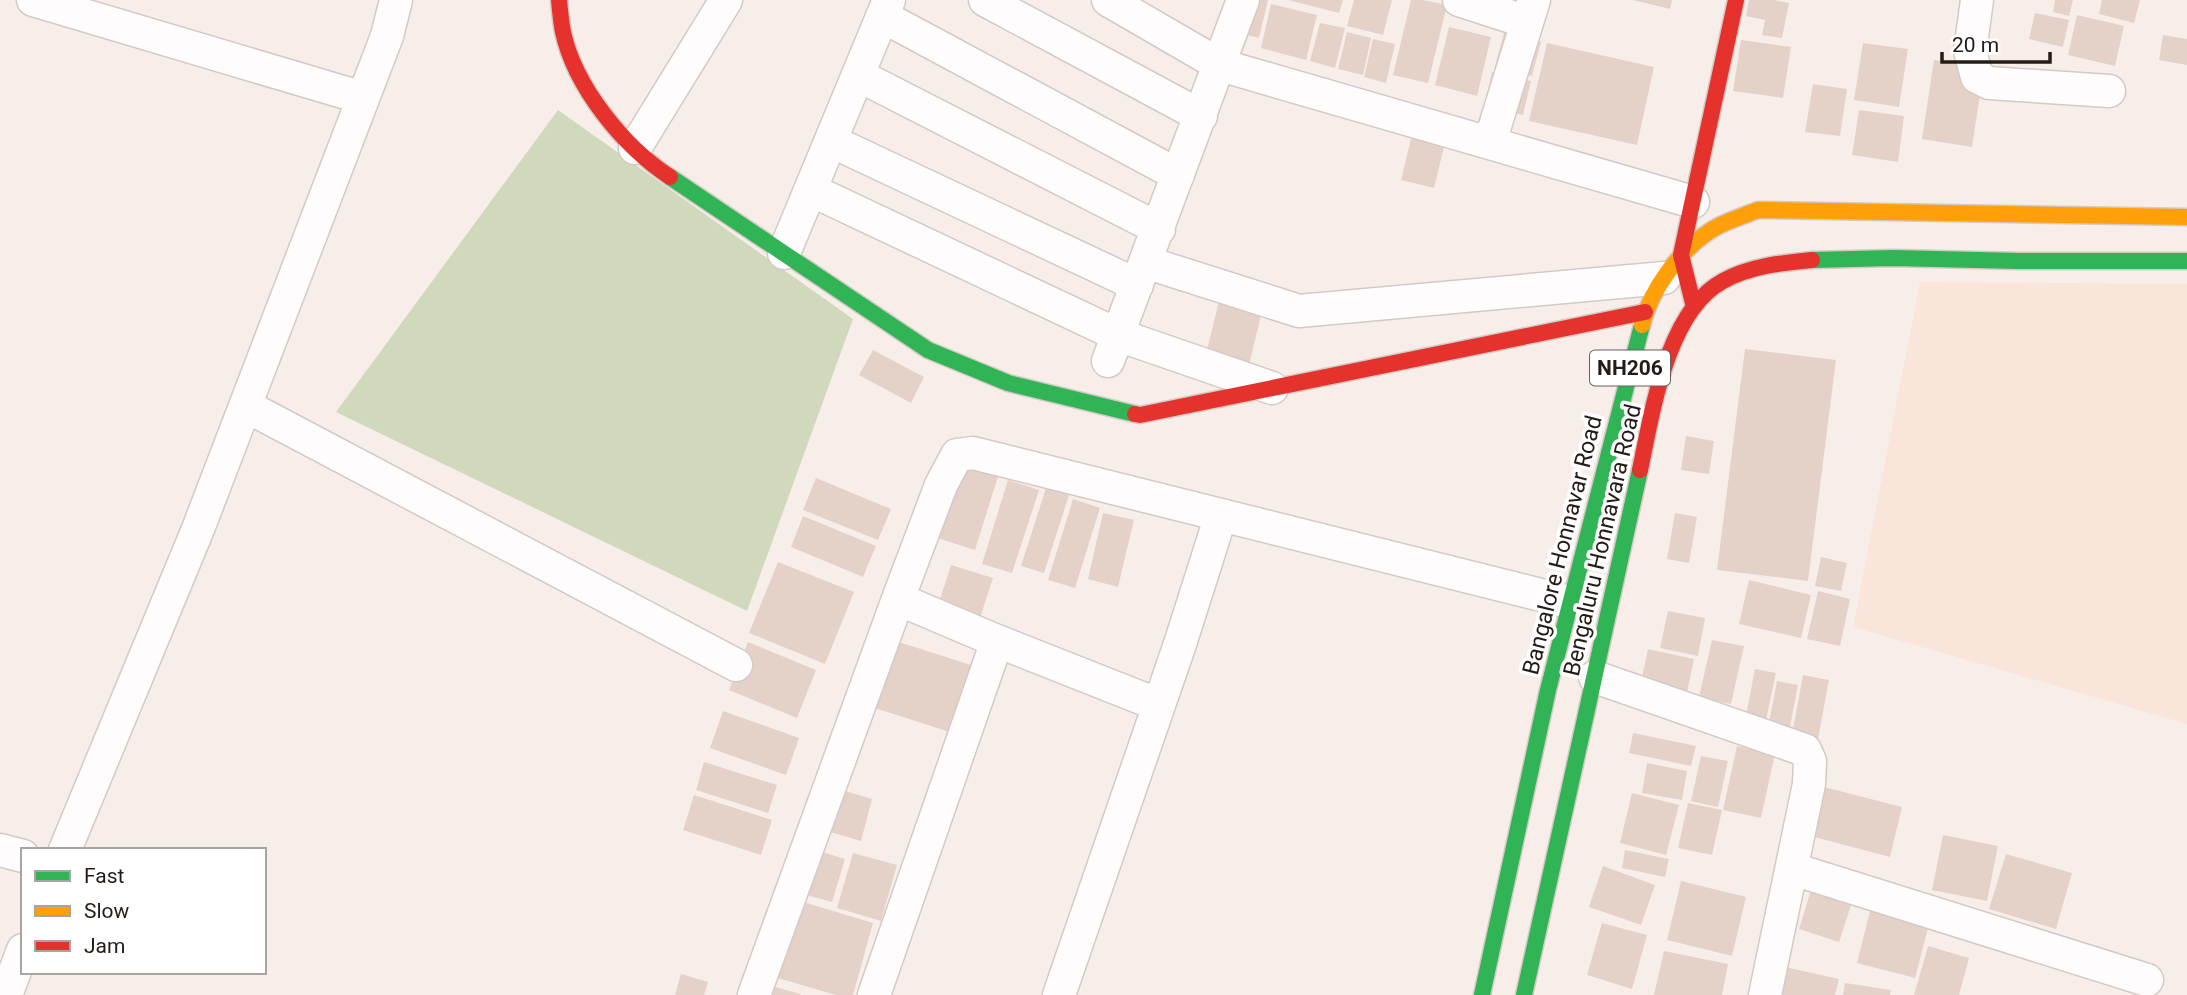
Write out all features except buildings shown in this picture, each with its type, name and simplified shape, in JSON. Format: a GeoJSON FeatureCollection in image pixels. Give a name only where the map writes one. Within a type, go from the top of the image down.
{"type":"FeatureCollection","features":[{"type":"Feature","properties":{"kind":"main road"},"geometry":{"type":"LineString","coordinates":[[559,0],[563,33],[581,81],[618,132],[663,173],[928,350],[1008,383],[1140,415],[1644,312]]}},
{"type":"Feature","properties":{"kind":"main road"},"geometry":{"type":"LineString","coordinates":[[1694,307],[1673,267],[1693,202],[1736,0]]}},
{"type":"Feature","properties":{"kind":"main road","name":"Bangalore Honnavar Road"},"geometry":{"type":"LineString","coordinates":[[1482,995],[1548,690],[1644,312],[1673,267],[1712,229],[1758,210],[2187,217]]}},
{"type":"Feature","properties":{"kind":"main road","name":"Bengaluru Honnavara Road"},"geometry":{"type":"LineString","coordinates":[[1524,995],[1648,432],[1669,351],[1694,307],[1721,282],[1760,267],[1831,259],[2187,261]]}},
{"type":"Feature","properties":{"kind":"street"},"geometry":{"type":"LineString","coordinates":[[33,0],[363,98]]}},
{"type":"Feature","properties":{"kind":"street"},"geometry":{"type":"LineString","coordinates":[[66,848],[198,529],[387,36],[396,0]]}},
{"type":"Feature","properties":{"kind":"street"},"geometry":{"type":"LineString","coordinates":[[635,148],[726,0]]}},
{"type":"Feature","properties":{"kind":"street"},"geometry":{"type":"LineString","coordinates":[[985,0],[1201,116]]}},
{"type":"Feature","properties":{"kind":"street"},"geometry":{"type":"LineString","coordinates":[[1108,0],[1220,65],[1693,202]]}},
{"type":"Feature","properties":{"kind":"street"},"geometry":{"type":"LineString","coordinates":[[1113,348],[1243,0]]}},
{"type":"Feature","properties":{"kind":"street"},"geometry":{"type":"LineString","coordinates":[[1459,0],[1531,11],[1490,142]]}},
{"type":"Feature","properties":{"kind":"street"},"geometry":{"type":"LineString","coordinates":[[1977,0],[1970,51],[1977,77],[1989,83],[2109,91]]}},
{"type":"Feature","properties":{"kind":"street"},"geometry":{"type":"LineString","coordinates":[[784,253],[886,8],[1178,174]]}},
{"type":"Feature","properties":{"kind":"street"},"geometry":{"type":"LineString","coordinates":[[858,75],[1159,229]]}},
{"type":"Feature","properties":{"kind":"street"},"geometry":{"type":"LineString","coordinates":[[831,141],[1141,274],[1298,311],[1673,267]]}},
{"type":"Feature","properties":{"kind":"street"},"geometry":{"type":"LineString","coordinates":[[811,190],[1113,348],[1272,388]]}},
{"type":"Feature","properties":{"kind":"street"},"geometry":{"type":"LineString","coordinates":[[246,405],[736,665]]}},
{"type":"Feature","properties":{"kind":"street"},"geometry":{"type":"LineString","coordinates":[[754,995],[898,599],[941,485],[957,455],[972,453],[1569,602]]}},
{"type":"Feature","properties":{"kind":"street"},"geometry":{"type":"LineString","coordinates":[[1059,995],[1221,515]]}},
{"type":"Feature","properties":{"kind":"street"},"geometry":{"type":"LineString","coordinates":[[898,599],[1159,705]]}},
{"type":"Feature","properties":{"kind":"street"},"geometry":{"type":"LineString","coordinates":[[874,995],[998,641]]}},
{"type":"Feature","properties":{"kind":"street"},"geometry":{"type":"LineString","coordinates":[[1595,677],[1805,750],[1810,761],[1809,784],[1765,995]]}},
{"type":"Feature","properties":{"kind":"street"},"geometry":{"type":"LineString","coordinates":[[0,850],[21,855]]}},
{"type":"Feature","properties":{"kind":"street"},"geometry":{"type":"LineString","coordinates":[[1793,869],[2147,980]]}},
{"type":"Feature","properties":{"kind":"street"},"geometry":{"type":"LineString","coordinates":[[6,995],[21,955]]}},
{"type":"Feature","properties":{"kind":"shaded area"},"geometry":{"type":"Polygon","coordinates":[[[1920,282],[2187,284],[2187,724],[1853,627],[1920,282]]]}},
{"type":"Feature","properties":{"kind":"green space"},"geometry":{"type":"Polygon","coordinates":[[[558,110],[853,319],[747,611],[336,412],[558,110]]]}},
{"type":"Feature","properties":{"kind":"traffic: fast"},"geometry":{"type":"LineString","coordinates":[[670,177],[928,350],[1008,383],[1135,414]]}},
{"type":"Feature","properties":{"kind":"traffic: fast"},"geometry":{"type":"LineString","coordinates":[[1812,260],[1893,258],[2187,261]]}},
{"type":"Feature","properties":{"kind":"traffic: fast"},"geometry":{"type":"LineString","coordinates":[[1482,995],[1548,690],[1642,325]]}},
{"type":"Feature","properties":{"kind":"traffic: fast"},"geometry":{"type":"LineString","coordinates":[[1524,995],[1640,470]]}},
{"type":"Feature","properties":{"kind":"traffic: slow"},"geometry":{"type":"LineString","coordinates":[[1642,325],[1652,297],[1669,271],[1690,247],[1718,226],[1758,210],[2187,217]]}},
{"type":"Feature","properties":{"kind":"traffic: jam"},"geometry":{"type":"LineString","coordinates":[[559,0],[569,53],[590,94],[635,149],[670,177]]}},
{"type":"Feature","properties":{"kind":"traffic: jam"},"geometry":{"type":"LineString","coordinates":[[1694,307],[1681,255],[1736,0]]}},
{"type":"Feature","properties":{"kind":"traffic: jam"},"geometry":{"type":"LineString","coordinates":[[1640,470],[1665,365],[1688,315],[1704,295],[1723,281],[1744,272],[1777,264],[1812,260]]}},
{"type":"Feature","properties":{"kind":"traffic: jam"},"geometry":{"type":"LineString","coordinates":[[1135,414],[1645,312]]}}]}
